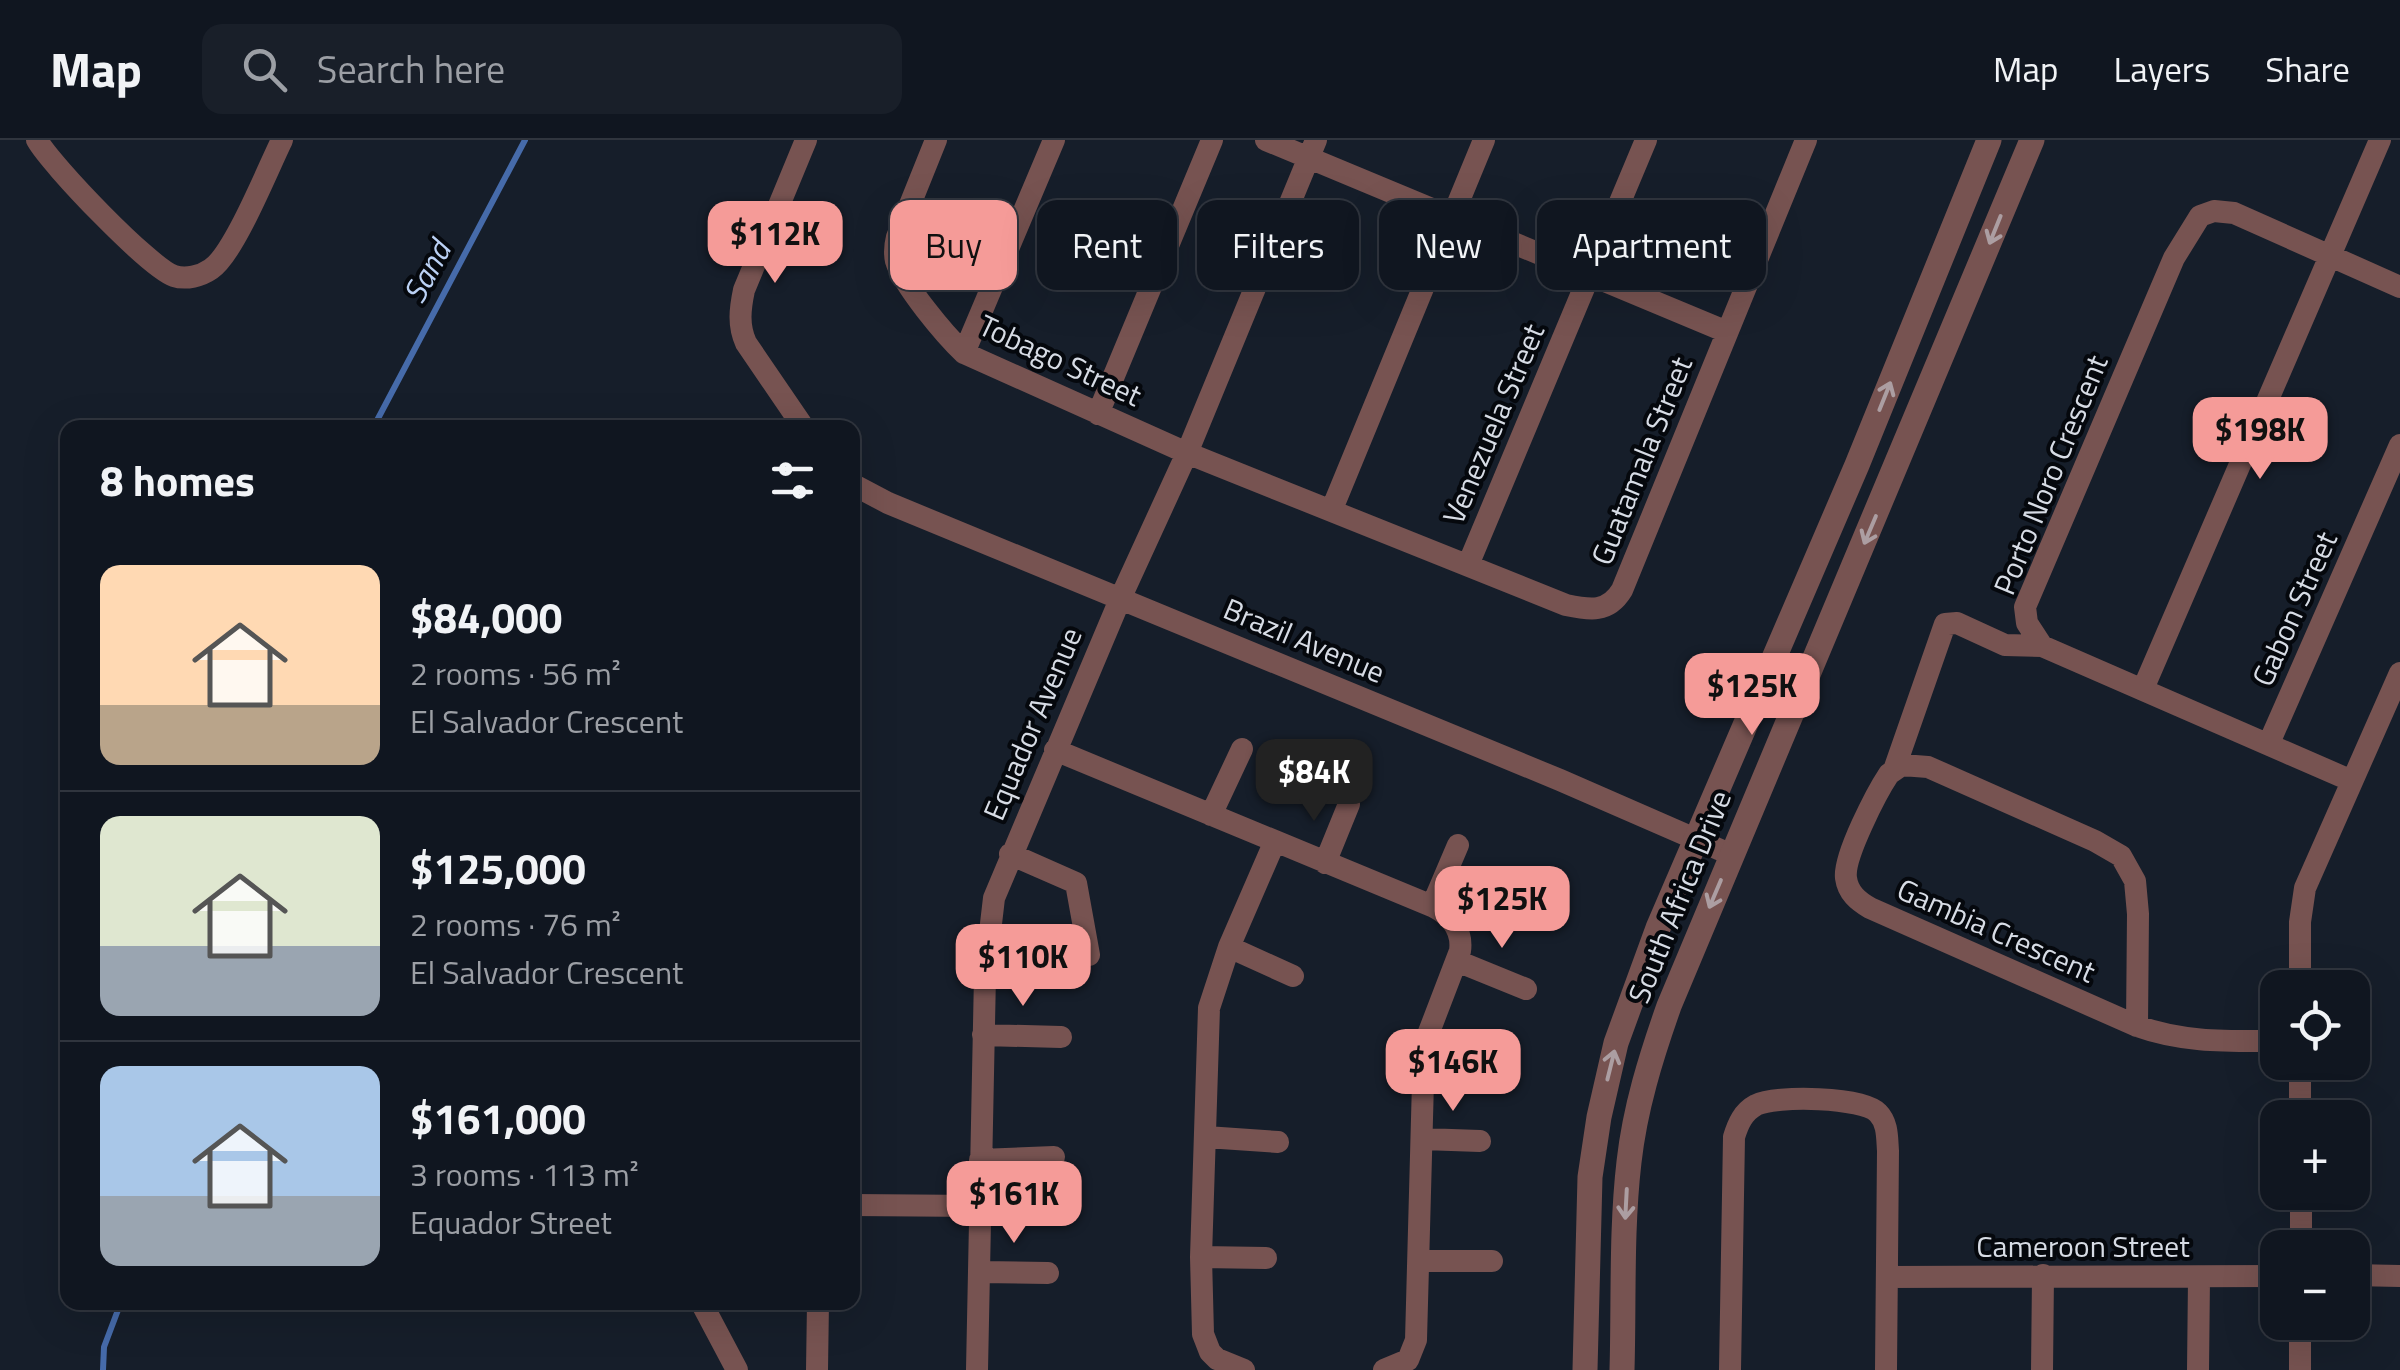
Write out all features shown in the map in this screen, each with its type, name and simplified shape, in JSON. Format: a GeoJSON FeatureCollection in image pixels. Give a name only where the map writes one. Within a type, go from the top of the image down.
{"type":"FeatureCollection","features":[{"type":"Feature","properties":{"kind":"street"},"geometry":{"type":"LineString","coordinates":[[36,140],[52,165],[73,185],[155,263],[180,277],[200,275],[220,262],[282,140]]}},
{"type":"Feature","properties":{"kind":"street"},"geometry":{"type":"LineString","coordinates":[[799,420],[746,343],[740,311],[744,290],[806,140]]}},
{"type":"Feature","properties":{"kind":"street","name":"Tobago Street"},"geometry":{"type":"LineString","coordinates":[[936,140],[894,252],[897,266],[946,336],[964,353],[1187,453]]}},
{"type":"Feature","properties":{"kind":"street"},"geometry":{"type":"LineString","coordinates":[[964,353],[1054,140]]}},
{"type":"Feature","properties":{"kind":"street"},"geometry":{"type":"LineString","coordinates":[[1098,414],[1212,140]]}},
{"type":"Feature","properties":{"kind":"street"},"geometry":{"type":"LineString","coordinates":[[1266,140],[1312,148],[1421,200]]}},
{"type":"Feature","properties":{"kind":"street"},"geometry":{"type":"LineString","coordinates":[[1458,200],[1484,140]]}},
{"type":"Feature","properties":{"kind":"street","name":"Venezuela Street"},"geometry":{"type":"LineString","coordinates":[[1620,200],[1646,140]]}},
{"type":"Feature","properties":{"kind":"street","name":"Guatamala Street"},"geometry":{"type":"LineString","coordinates":[[1187,453],[1566,605],[1599,610],[1622,590],[1806,140]]}},
{"type":"Feature","properties":{"kind":"street","name":"South Africa Drive"},"geometry":{"type":"LineString","coordinates":[[1585,1370],[1589,1195],[1598,1117],[1616,1044],[1696,840],[1989,140]]}},
{"type":"Feature","properties":{"kind":"street","name":"South Africa Drive"},"geometry":{"type":"LineString","coordinates":[[1622,1370],[1631,1151],[1641,1093],[1669,1006],[2032,140]]}},
{"type":"Feature","properties":{"kind":"street"},"geometry":{"type":"LineString","coordinates":[[2143,689],[2380,140]]}},
{"type":"Feature","properties":{"kind":"street","name":"Equador Avenue"},"geometry":{"type":"LineString","coordinates":[[977,1370],[983,1035],[988,930],[994,898],[1121,597],[1187,453],[1312,148]]}},
{"type":"Feature","properties":{"kind":"street","name":"Porto Noro Crescent"},"geometry":{"type":"LineString","coordinates":[[2042,646],[2026,623],[2029,593],[2174,258],[2200,216],[2214,211],[2234,213],[2400,288]]}},
{"type":"Feature","properties":{"kind":"street"},"geometry":{"type":"LineString","coordinates":[[1332,509],[1421,290]]}},
{"type":"Feature","properties":{"kind":"street","name":"Venezuela Street"},"geometry":{"type":"LineString","coordinates":[[1468,565],[1582,290]]}},
{"type":"Feature","properties":{"kind":"street"},"geometry":{"type":"LineString","coordinates":[[1625,290],[1728,332]]}},
{"type":"Feature","properties":{"kind":"street","name":"Gabon Street"},"geometry":{"type":"LineString","coordinates":[[2268,743],[2400,445]]}},
{"type":"Feature","properties":{"kind":"street","name":"Brazil Avenue"},"geometry":{"type":"LineString","coordinates":[[860,488],[1732,855]]}},
{"type":"Feature","properties":{"kind":"street"},"geometry":{"type":"LineString","coordinates":[[1894,770],[1944,624],[1956,623],[2005,645],[2042,646],[2352,780]]}},
{"type":"Feature","properties":{"kind":"street"},"geometry":{"type":"LineString","coordinates":[[2300,970],[2302,902],[2400,673]]}},
{"type":"Feature","properties":{"kind":"street"},"geometry":{"type":"LineString","coordinates":[[1211,815],[1242,749]]}},
{"type":"Feature","properties":{"kind":"street"},"geometry":{"type":"LineString","coordinates":[[1055,750],[1432,906],[1446,915],[1458,932],[1462,944],[1457,961],[1424,1045],[1418,1325],[1414,1348],[1417,1365],[1384,1370]]}},
{"type":"Feature","properties":{"kind":"street","name":"Gambia Crescent"},"geometry":{"type":"LineString","coordinates":[[2137,1026],[2137,890],[2121,856],[1928,767],[1910,764],[1894,770],[1885,780],[1846,865],[1846,880],[1853,896],[1870,908],[2137,1026],[2181,1039],[2260,1041]]}},
{"type":"Feature","properties":{"kind":"street"},"geometry":{"type":"LineString","coordinates":[[1326,863],[1349,804]]}},
{"type":"Feature","properties":{"kind":"street"},"geometry":{"type":"LineString","coordinates":[[1244,1370],[1217,1360],[1205,1343],[1201,1257],[1209,1008],[1229,947],[1275,842]]}},
{"type":"Feature","properties":{"kind":"street"},"geometry":{"type":"LineString","coordinates":[[1432,906],[1458,845]]}},
{"type":"Feature","properties":{"kind":"street"},"geometry":{"type":"LineString","coordinates":[[1010,854],[1076,882],[1089,955]]}},
{"type":"Feature","properties":{"kind":"street"},"geometry":{"type":"LineString","coordinates":[[1229,947],[1293,976]]}},
{"type":"Feature","properties":{"kind":"street"},"geometry":{"type":"LineString","coordinates":[[1457,961],[1526,990]]}},
{"type":"Feature","properties":{"kind":"street"},"geometry":{"type":"LineString","coordinates":[[983,1035],[1061,1036]]}},
{"type":"Feature","properties":{"kind":"street"},"geometry":{"type":"LineString","coordinates":[[1730,1370],[1732,1150],[1740,1120],[1758,1104],[1784,1099],[1855,1102],[1880,1115],[1886,1128],[1886,1370]]}},
{"type":"Feature","properties":{"kind":"street"},"geometry":{"type":"LineString","coordinates":[[1206,1137],[1278,1142]]}},
{"type":"Feature","properties":{"kind":"street"},"geometry":{"type":"LineString","coordinates":[[1422,1139],[1480,1141]]}},
{"type":"Feature","properties":{"kind":"street"},"geometry":{"type":"LineString","coordinates":[[980,1160],[1054,1157]]}},
{"type":"Feature","properties":{"kind":"street"},"geometry":{"type":"LineString","coordinates":[[860,1205],[979,1206]]}},
{"type":"Feature","properties":{"kind":"street"},"geometry":{"type":"LineString","coordinates":[[1201,1257],[1266,1258]]}},
{"type":"Feature","properties":{"kind":"street"},"geometry":{"type":"LineString","coordinates":[[1420,1261],[1492,1261]]}},
{"type":"Feature","properties":{"kind":"street"},"geometry":{"type":"LineString","coordinates":[[980,1272],[1048,1273]]}},
{"type":"Feature","properties":{"kind":"street"},"geometry":{"type":"LineString","coordinates":[[2042,1370],[2043,1275]]}},
{"type":"Feature","properties":{"kind":"street"},"geometry":{"type":"LineString","coordinates":[[2370,1275],[2400,1276]]}},
{"type":"Feature","properties":{"kind":"street","name":"Cameroon Street"},"geometry":{"type":"LineString","coordinates":[[1887,1277],[2260,1276]]}},
{"type":"Feature","properties":{"kind":"street"},"geometry":{"type":"LineString","coordinates":[[2198,1370],[2199,1278]]}},
{"type":"Feature","properties":{"kind":"street"},"geometry":{"type":"LineString","coordinates":[[705,1310],[737,1370]]}},
{"type":"Feature","properties":{"kind":"street"},"geometry":{"type":"LineString","coordinates":[[817,1370],[818,1310]]}},
{"type":"Feature","properties":{"kind":"street"},"geometry":{"type":"LineString","coordinates":[[2300,1340],[2300,1370]]}},
{"type":"Feature","properties":{"kind":"waterway","name":"Sand"},"geometry":{"type":"LineString","coordinates":[[377,420],[525,140]]}},
{"type":"Feature","properties":{"kind":"waterway","name":"Sand"},"geometry":{"type":"LineString","coordinates":[[103,1370],[104,1347],[118,1310]]}}]}
